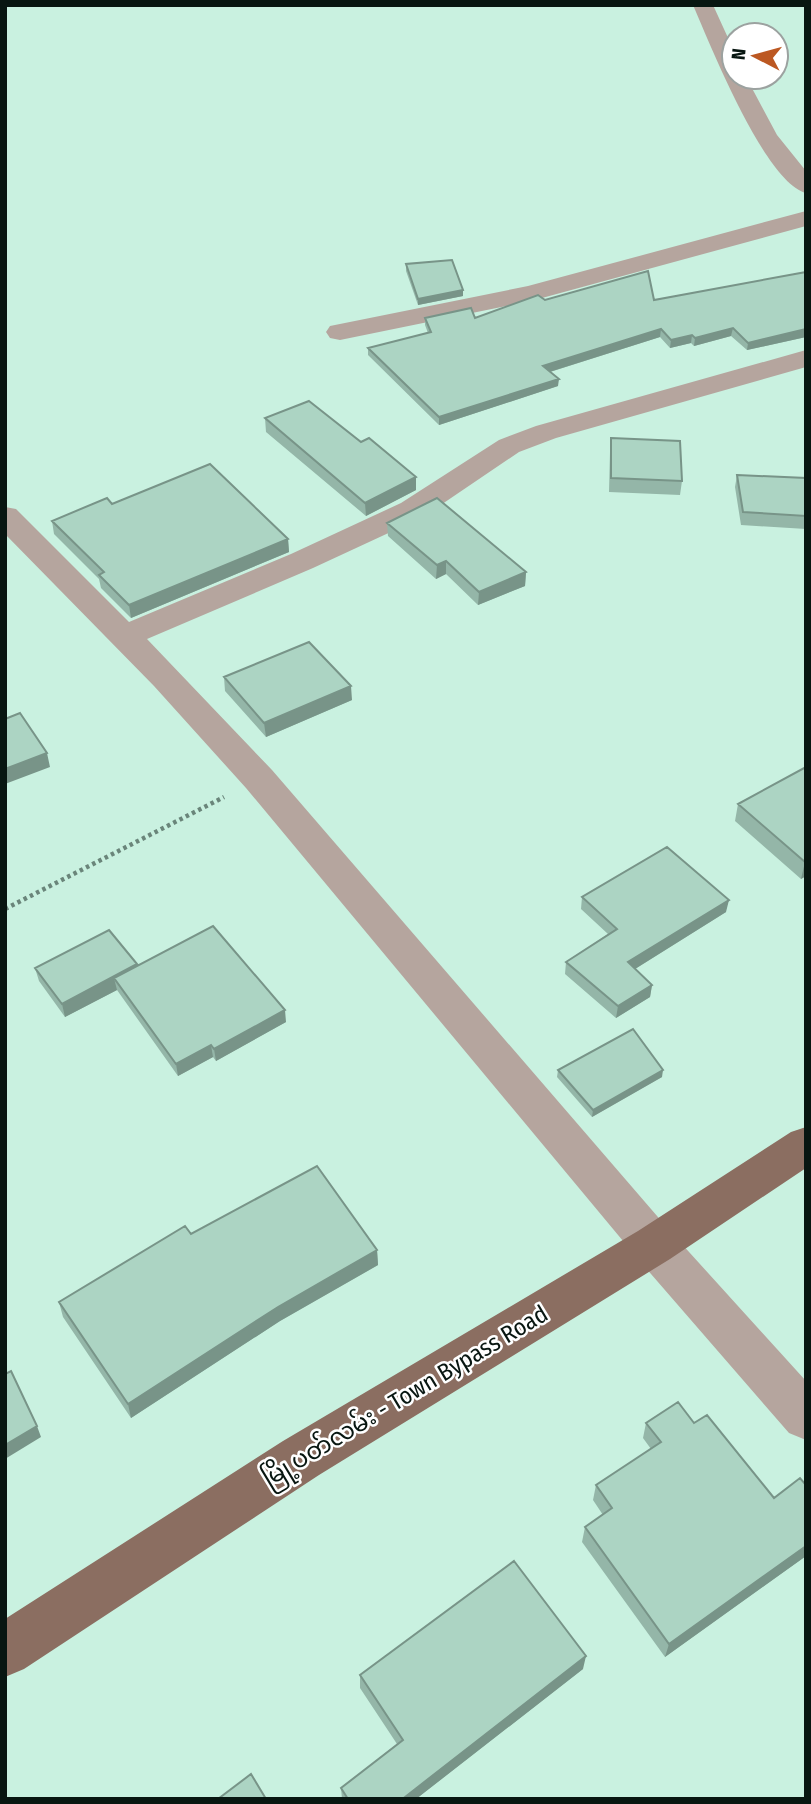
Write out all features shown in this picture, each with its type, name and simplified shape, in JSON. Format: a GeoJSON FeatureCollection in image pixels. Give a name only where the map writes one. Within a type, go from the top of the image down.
{"type":"FeatureCollection","features":[{"type":"Feature","properties":{"kind":"main road","name":"မြို့ပတ်လမ်း - Town Bypass Road"},"geometry":{"type":"LineString","coordinates":[[5,1650],[301,1458],[654,1245],[806,1145]]}},
{"type":"Feature","properties":{"kind":"street"},"geometry":{"type":"LineString","coordinates":[[703,5],[720,44]]}},
{"type":"Feature","properties":{"kind":"street"},"geometry":{"type":"LineString","coordinates":[[741,91],[749,110],[778,156],[806,186]]}},
{"type":"Feature","properties":{"kind":"street"},"geometry":{"type":"LineString","coordinates":[[340,332],[531,293],[806,218]]}},
{"type":"Feature","properties":{"kind":"street"},"geometry":{"type":"LineString","coordinates":[[124,637],[302,561],[412,510],[509,446],[546,432],[806,358]]}},
{"type":"Feature","properties":{"kind":"street"},"geometry":{"type":"LineString","coordinates":[[5,516],[166,678],[259,779],[654,1245],[806,1417]]}},
{"type":"Feature","properties":{"kind":"path"},"geometry":{"type":"LineString","coordinates":[[5,909],[259,779]]}},
{"type":"Feature","properties":{"kind":"building"},"geometry":{"type":"Polygon","coordinates":[[[452,260],[463,290],[418,299],[406,264],[452,260]]]}},
{"type":"Feature","properties":{"kind":"building"},"geometry":{"type":"Polygon","coordinates":[[[648,271],[654,300],[806,272],[806,329],[748,343],[733,328],[695,338],[692,335],[671,340],[661,329],[543,366],[559,379],[439,417],[368,348],[431,332],[425,318],[471,308],[475,318],[538,295],[545,300],[648,271]]]}},
{"type":"Feature","properties":{"kind":"building"},"geometry":{"type":"Polygon","coordinates":[[[309,401],[361,442],[369,438],[416,477],[365,503],[265,418],[309,401]]]}},
{"type":"Feature","properties":{"kind":"building"},"geometry":{"type":"Polygon","coordinates":[[[611,438],[680,441],[682,481],[611,478],[611,438]]]}},
{"type":"Feature","properties":{"kind":"building"},"geometry":{"type":"Polygon","coordinates":[[[210,464],[288,539],[129,605],[99,575],[104,572],[52,521],[107,498],[112,504],[210,464]]]}},
{"type":"Feature","properties":{"kind":"building"},"geometry":{"type":"Polygon","coordinates":[[[737,475],[806,478],[806,516],[743,512],[737,475]]]}},
{"type":"Feature","properties":{"kind":"building"},"geometry":{"type":"Polygon","coordinates":[[[437,498],[526,572],[479,592],[446,561],[437,565],[387,523],[437,498]]]}},
{"type":"Feature","properties":{"kind":"building"},"geometry":{"type":"Polygon","coordinates":[[[309,642],[351,686],[264,723],[224,677],[309,642]]]}},
{"type":"Feature","properties":{"kind":"building"},"geometry":{"type":"Polygon","coordinates":[[[20,713],[47,753],[5,769],[5,719],[20,713]]]}},
{"type":"Feature","properties":{"kind":"building"},"geometry":{"type":"Polygon","coordinates":[[[806,767],[806,862],[805,862],[738,804],[806,767]]]}},
{"type":"Feature","properties":{"kind":"building"},"geometry":{"type":"Polygon","coordinates":[[[667,847],[729,900],[628,962],[652,985],[618,1006],[566,962],[617,929],[582,897],[667,847]]]}},
{"type":"Feature","properties":{"kind":"building"},"geometry":{"type":"Polygon","coordinates":[[[213,926],[285,1010],[214,1049],[211,1045],[176,1064],[114,978],[213,926]]]}},
{"type":"Feature","properties":{"kind":"building"},"geometry":{"type":"Polygon","coordinates":[[[109,930],[137,964],[62,1004],[35,968],[109,930]]]}},
{"type":"Feature","properties":{"kind":"building"},"geometry":{"type":"Polygon","coordinates":[[[633,1029],[663,1070],[593,1110],[558,1070],[633,1029]]]}},
{"type":"Feature","properties":{"kind":"building"},"geometry":{"type":"Polygon","coordinates":[[[317,1166],[377,1250],[278,1307],[128,1404],[59,1302],[185,1226],[191,1234],[317,1166]]]}},
{"type":"Feature","properties":{"kind":"building"},"geometry":{"type":"Polygon","coordinates":[[[11,1371],[37,1426],[5,1445],[5,1374],[11,1371]]]}},
{"type":"Feature","properties":{"kind":"building"},"geometry":{"type":"Polygon","coordinates":[[[678,1402],[694,1423],[707,1415],[774,1498],[800,1478],[806,1485],[806,1546],[669,1644],[585,1527],[612,1508],[596,1485],[661,1442],[646,1423],[678,1402]]]}},
{"type":"Feature","properties":{"kind":"building"},"geometry":{"type":"Polygon","coordinates":[[[514,1561],[586,1656],[405,1797],[407,1799],[348,1799],[341,1788],[403,1740],[360,1675],[514,1561]]]}},
{"type":"Feature","properties":{"kind":"building"},"geometry":{"type":"Polygon","coordinates":[[[251,1774],[266,1799],[218,1799],[251,1774]]]}}]}
